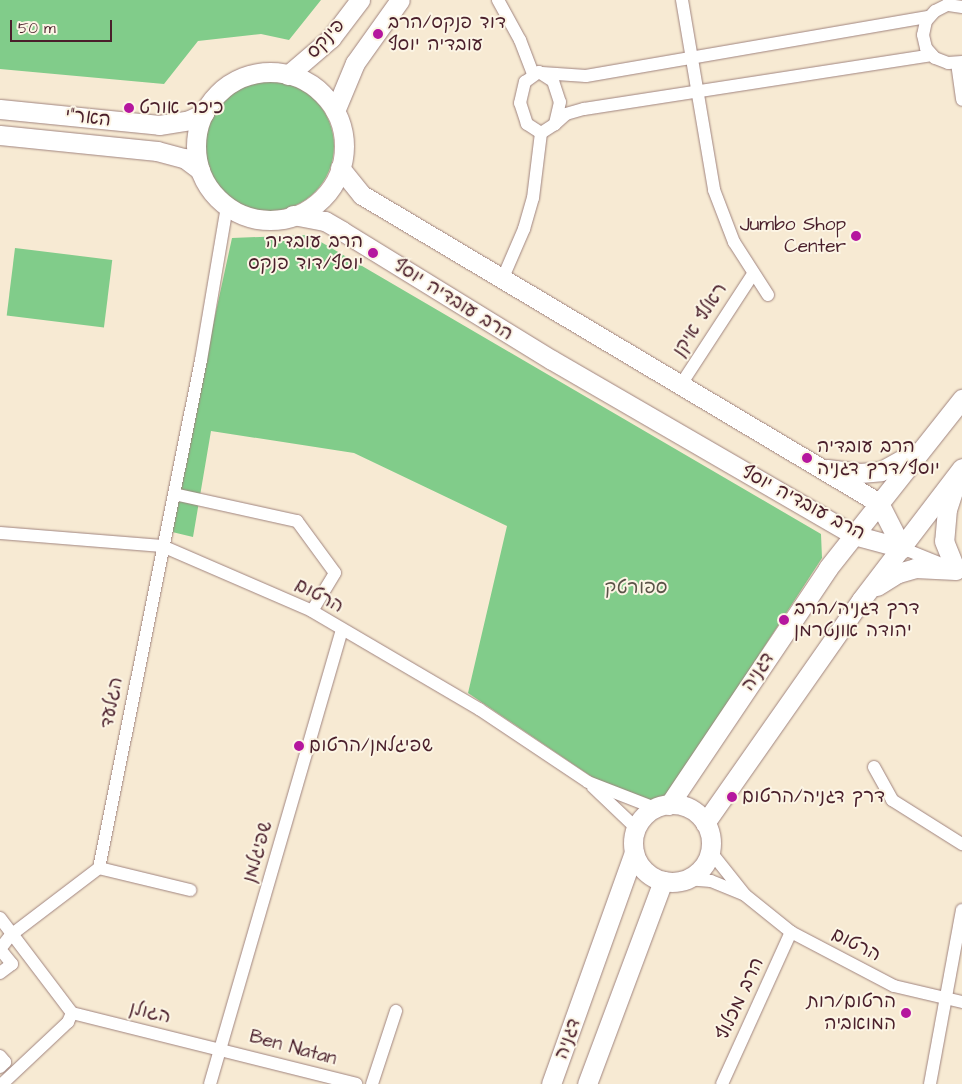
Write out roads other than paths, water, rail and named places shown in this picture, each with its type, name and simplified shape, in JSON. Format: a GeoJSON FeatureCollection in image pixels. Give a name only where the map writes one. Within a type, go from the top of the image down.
{"type":"FeatureCollection","features":[{"type":"Feature","properties":{"kind":"main road","name":"פינקס"},"geometry":{"type":"LineString","coordinates":[[288,75],[331,38],[360,0]]}},
{"type":"Feature","properties":{"kind":"main road"},"geometry":{"type":"LineString","coordinates":[[335,111],[355,64],[400,0]]}},
{"type":"Feature","properties":{"kind":"main road"},"geometry":{"type":"LineString","coordinates":[[256,73],[288,75],[312,86],[335,111],[343,132],[340,168],[323,197],[293,215],[260,218],[227,206],[211,190],[200,170],[196,147],[204,113],[217,94],[235,81],[256,73]]}},
{"type":"Feature","properties":{"kind":"main road","name":"האר\"י"},"geometry":{"type":"LineString","coordinates":[[0,109],[159,126],[189,120],[204,113]]}},
{"type":"Feature","properties":{"kind":"main road","name":"האר\"י"},"geometry":{"type":"LineString","coordinates":[[0,135],[157,151],[184,158],[200,170]]}},
{"type":"Feature","properties":{"kind":"main road","name":"הרב עובדיה יוסף"},"geometry":{"type":"LineString","coordinates":[[340,168],[362,195],[817,468],[879,503],[902,548]]}},
{"type":"Feature","properties":{"kind":"main road","name":"הרב עובדיה יוסף"},"geometry":{"type":"LineString","coordinates":[[293,215],[325,221],[536,350],[854,535],[902,548]]}},
{"type":"Feature","properties":{"kind":"main road","name":"דגניה"},"geometry":{"type":"LineString","coordinates":[[662,807],[828,568],[962,399]]}},
{"type":"Feature","properties":{"kind":"main road"},"geometry":{"type":"LineString","coordinates":[[817,468],[860,474],[881,471],[924,447]]}},
{"type":"Feature","properties":{"kind":"main road"},"geometry":{"type":"LineString","coordinates":[[705,823],[861,600],[960,471]]}},
{"type":"Feature","properties":{"kind":"main road"},"geometry":{"type":"LineString","coordinates":[[959,571],[944,541],[947,509],[960,471]]}},
{"type":"Feature","properties":{"kind":"main road"},"geometry":{"type":"LineString","coordinates":[[821,515],[834,536],[828,568]]}},
{"type":"Feature","properties":{"kind":"main road"},"geometry":{"type":"LineString","coordinates":[[861,600],[898,573],[930,567],[959,571]]}},
{"type":"Feature","properties":{"kind":"main road"},"geometry":{"type":"LineString","coordinates":[[662,807],[686,807],[705,823],[710,850],[702,868],[687,879],[663,881],[650,875],[640,865],[634,852],[636,828],[662,807]]}},
{"type":"Feature","properties":{"kind":"main road","name":"דגניה"},"geometry":{"type":"LineString","coordinates":[[551,1084],[634,852]]}},
{"type":"Feature","properties":{"kind":"main road","name":"דגניה"},"geometry":{"type":"LineString","coordinates":[[587,1084],[663,881]]}},
{"type":"Feature","properties":{"kind":"street"},"geometry":{"type":"LineString","coordinates":[[498,0],[537,73],[553,81],[558,92],[559,112],[555,124]]}},
{"type":"Feature","properties":{"kind":"street"},"geometry":{"type":"LineString","coordinates":[[682,0],[708,165],[718,203],[734,242],[768,295]]}},
{"type":"Feature","properties":{"kind":"street"},"geometry":{"type":"LineString","coordinates":[[537,73],[586,76],[928,17],[938,8],[955,4]]}},
{"type":"Feature","properties":{"kind":"street"},"geometry":{"type":"LineString","coordinates":[[928,17],[923,35],[932,55],[944,62],[960,62],[962,100]]}},
{"type":"Feature","properties":{"kind":"street"},"geometry":{"type":"LineString","coordinates":[[541,133],[566,114],[584,108],[932,55]]}},
{"type":"Feature","properties":{"kind":"street"},"geometry":{"type":"LineString","coordinates":[[537,73],[522,89],[520,108],[526,124],[541,133]]}},
{"type":"Feature","properties":{"kind":"street"},"geometry":{"type":"LineString","coordinates":[[502,280],[524,229],[533,198],[541,133]]}},
{"type":"Feature","properties":{"kind":"street","name":"הגלעד"},"geometry":{"type":"LineString","coordinates":[[99,868],[162,546],[174,494],[227,206]]}},
{"type":"Feature","properties":{"kind":"street","name":"ראלף איקן"},"geometry":{"type":"LineString","coordinates":[[680,386],[753,274]]}},
{"type":"Feature","properties":{"kind":"street"},"geometry":{"type":"LineString","coordinates":[[174,494],[297,521],[335,573],[312,611]]}},
{"type":"Feature","properties":{"kind":"street","name":"הרטום"},"geometry":{"type":"LineString","coordinates":[[0,533],[162,546],[312,611],[479,709],[588,782],[636,828]]}},
{"type":"Feature","properties":{"kind":"street"},"geometry":{"type":"LineString","coordinates":[[902,548],[959,571]]}},
{"type":"Feature","properties":{"kind":"street","name":"שפיגלמן"},"geometry":{"type":"LineString","coordinates":[[210,1084],[342,630]]}},
{"type":"Feature","properties":{"kind":"street"},"geometry":{"type":"LineString","coordinates":[[874,767],[892,800],[962,844]]}},
{"type":"Feature","properties":{"kind":"street","name":"הרטום"},"geometry":{"type":"LineString","coordinates":[[588,782],[662,807]]}},
{"type":"Feature","properties":{"kind":"street","name":"הרטום"},"geometry":{"type":"LineString","coordinates":[[710,850],[745,895],[791,932],[894,986],[962,1002]]}},
{"type":"Feature","properties":{"kind":"street"},"geometry":{"type":"LineString","coordinates":[[0,974],[12,964],[0,949],[12,935],[99,868],[190,890]]}},
{"type":"Feature","properties":{"kind":"street","name":"הרטום"},"geometry":{"type":"LineString","coordinates":[[687,879],[711,881],[745,895]]}},
{"type":"Feature","properties":{"kind":"street"},"geometry":{"type":"LineString","coordinates":[[930,1084],[962,912]]}},
{"type":"Feature","properties":{"kind":"street"},"geometry":{"type":"LineString","coordinates":[[0,918],[72,1013],[68,1022],[2,1084]]}},
{"type":"Feature","properties":{"kind":"street","name":"הרב מכלוף"},"geometry":{"type":"LineString","coordinates":[[724,1083],[791,932]]}},
{"type":"Feature","properties":{"kind":"street"},"geometry":{"type":"LineString","coordinates":[[372,1084],[396,1012]]}},
{"type":"Feature","properties":{"kind":"street","name":"הגולן"},"geometry":{"type":"LineString","coordinates":[[72,1013],[220,1049]]}},
{"type":"Feature","properties":{"kind":"street","name":"Ben Natan"},"geometry":{"type":"LineString","coordinates":[[220,1049],[356,1084]]}},
{"type":"Feature","properties":{"kind":"street"},"geometry":{"type":"LineString","coordinates":[[0,1056],[5,1062],[0,1067]]}},
{"type":"Feature","properties":{"kind":"place","name":"דוד פנקס/הרב עובדיה יוסף"},"geometry":{"type":"Point","coordinates":[378,34]}},
{"type":"Feature","properties":{"kind":"place","name":"כיכר אורט"},"geometry":{"type":"Point","coordinates":[129,108]}},
{"type":"Feature","properties":{"kind":"place","name":"Jumbo Shop Center"},"geometry":{"type":"Point","coordinates":[856,236]}},
{"type":"Feature","properties":{"kind":"place","name":"הרב עובדיה יוסף/דוד פנקס"},"geometry":{"type":"Point","coordinates":[373,253]}},
{"type":"Feature","properties":{"kind":"place","name":"הרב עובדיה יוסף/דרך דגניה"},"geometry":{"type":"Point","coordinates":[807,458]}},
{"type":"Feature","properties":{"kind":"place","name":"דרך דגניה/הרב יהודה אונטרמן"},"geometry":{"type":"Point","coordinates":[784,620]}},
{"type":"Feature","properties":{"kind":"place","name":"שפיגלמן/הרטום"},"geometry":{"type":"Point","coordinates":[299,746]}},
{"type":"Feature","properties":{"kind":"place","name":"דרך דגניה/הרטום"},"geometry":{"type":"Point","coordinates":[732,797]}},
{"type":"Feature","properties":{"kind":"place","name":"הרטום/רות המואביה"},"geometry":{"type":"Point","coordinates":[906,1013]}},
{"type":"Feature","properties":{"kind":"park label","name":"ספורטק"},"geometry":{"type":"Point","coordinates":[636,588]}}]}
